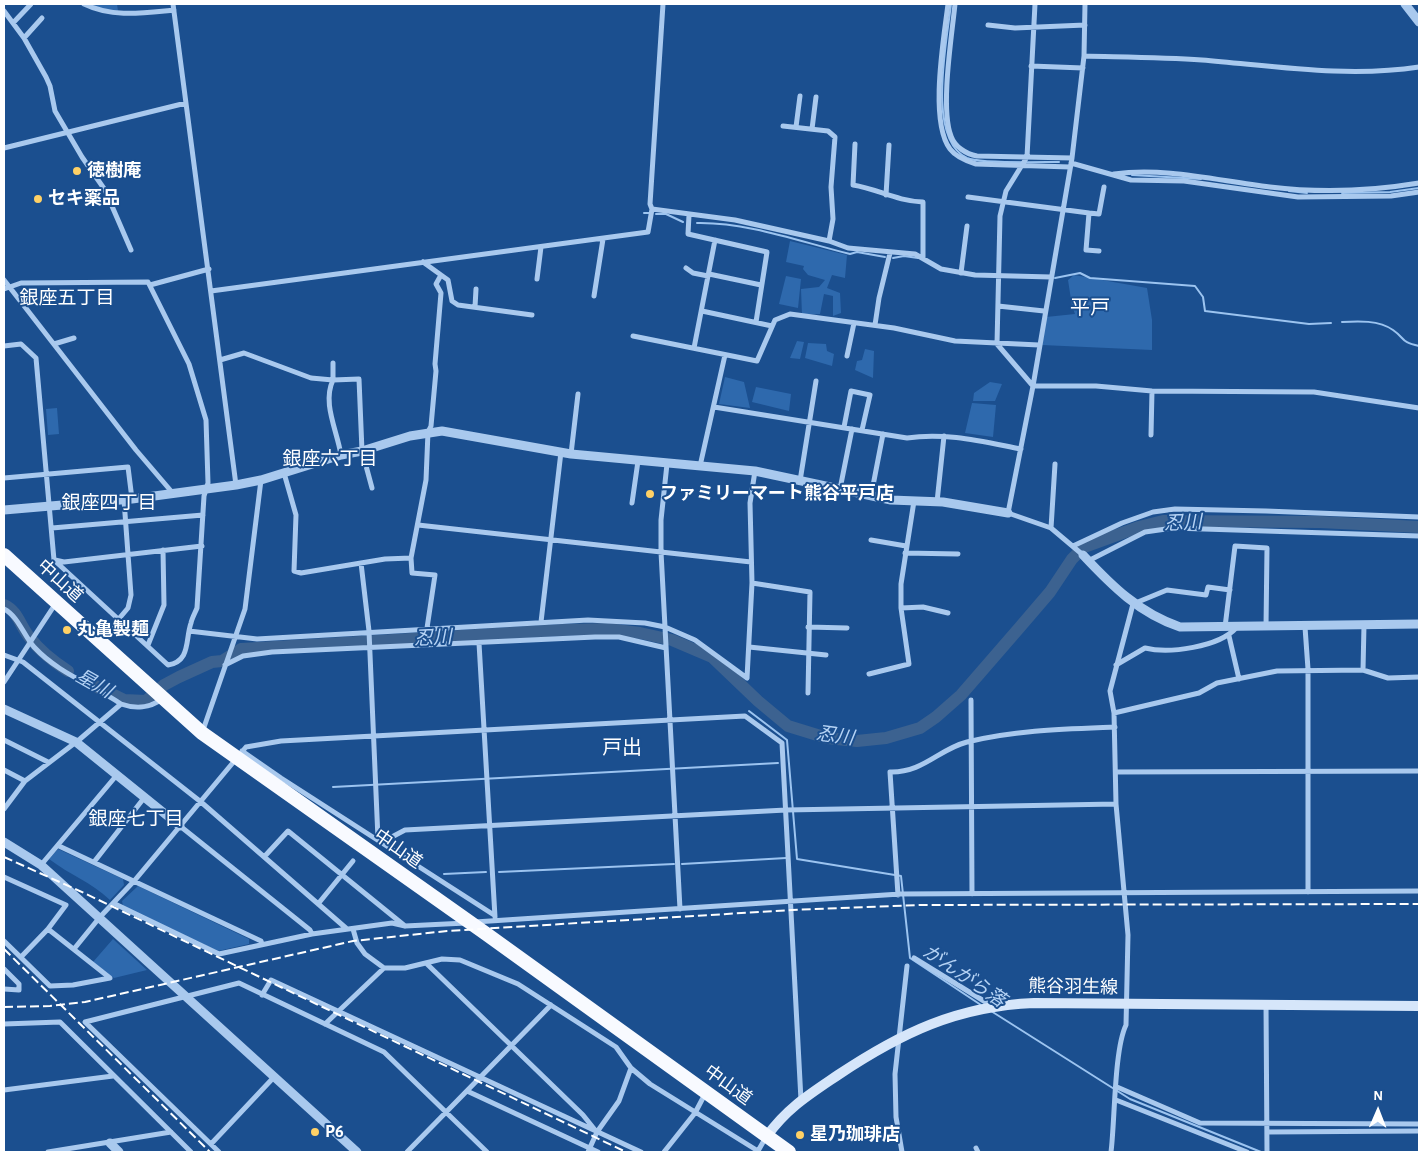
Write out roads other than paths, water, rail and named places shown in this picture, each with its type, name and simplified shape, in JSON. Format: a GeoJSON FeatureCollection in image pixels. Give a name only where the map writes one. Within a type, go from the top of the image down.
{"type":"FeatureCollection","features":[{"type":"Feature","properties":{"kind":"highway","name":"中山道"},"geometry":{"type":"LineString","coordinates":[[4,555],[99,643],[202,733],[239,755],[789,1152]]}},
{"type":"Feature","properties":{"kind":"main road","name":"熊谷羽生線"},"geometry":{"type":"LineString","coordinates":[[767,1136],[779,1119],[801,1100],[877,1049],[943,1019],[979,1008],[1034,1003],[1419,1006]]}},
{"type":"Feature","properties":{"kind":"street"},"geometry":{"type":"LineString","coordinates":[[13,22],[32,4]]}},
{"type":"Feature","properties":{"kind":"street"},"geometry":{"type":"LineString","coordinates":[[84,4],[98,11],[126,14],[174,7],[236,485]]}},
{"type":"Feature","properties":{"kind":"street"},"geometry":{"type":"LineString","coordinates":[[211,290],[648,232],[652,209],[650,204],[662,4]]}},
{"type":"Feature","properties":{"kind":"street"},"geometry":{"type":"LineString","coordinates":[[948,4],[939,83],[942,129],[947,144],[957,156],[976,164],[1021,166],[1071,163]]}},
{"type":"Feature","properties":{"kind":"street"},"geometry":{"type":"LineString","coordinates":[[955,4],[947,83],[949,128],[951,137],[968,154],[1027,157],[1071,163],[1131,180],[1190,182],[1298,193],[1391,196],[1419,192]]}},
{"type":"Feature","properties":{"kind":"street"},"geometry":{"type":"LineString","coordinates":[[1035,4],[1027,157],[1006,191],[1000,216],[997,344],[1033,386],[1096,386],[1152,391],[1314,392],[1419,408]]}},
{"type":"Feature","properties":{"kind":"street"},"geometry":{"type":"LineString","coordinates":[[1008,513],[1033,386],[1044,310],[1071,163],[1083,68],[1085,4]]}},
{"type":"Feature","properties":{"kind":"street"},"geometry":{"type":"LineString","coordinates":[[1405,4],[1419,22]]}},
{"type":"Feature","properties":{"kind":"street"},"geometry":{"type":"LineString","coordinates":[[4,11],[24,38],[50,86],[55,111],[105,190],[131,250]]}},
{"type":"Feature","properties":{"kind":"street"},"geometry":{"type":"LineString","coordinates":[[24,38],[42,18]]}},
{"type":"Feature","properties":{"kind":"street"},"geometry":{"type":"LineString","coordinates":[[988,25],[1034,28],[1085,25]]}},
{"type":"Feature","properties":{"kind":"street"},"geometry":{"type":"LineString","coordinates":[[1084,56],[1201,60],[1290,69],[1368,73],[1419,67]]}},
{"type":"Feature","properties":{"kind":"street"},"geometry":{"type":"LineString","coordinates":[[1031,66],[1083,68]]}},
{"type":"Feature","properties":{"kind":"street"},"geometry":{"type":"LineString","coordinates":[[796,127],[800,96]]}},
{"type":"Feature","properties":{"kind":"street"},"geometry":{"type":"LineString","coordinates":[[812,129],[816,97]]}},
{"type":"Feature","properties":{"kind":"street"},"geometry":{"type":"LineString","coordinates":[[4,148],[186,103]]}},
{"type":"Feature","properties":{"kind":"street"},"geometry":{"type":"LineString","coordinates":[[783,126],[828,131],[835,137],[831,186],[833,219],[829,241]]}},
{"type":"Feature","properties":{"kind":"street"},"geometry":{"type":"LineString","coordinates":[[855,144],[853,185],[868,187],[886,196],[905,201],[923,202],[923,258]]}},
{"type":"Feature","properties":{"kind":"street"},"geometry":{"type":"LineString","coordinates":[[886,196],[889,145]]}},
{"type":"Feature","properties":{"kind":"street"},"geometry":{"type":"LineString","coordinates":[[1111,174],[1131,172],[1184,174],[1298,193],[1390,188],[1419,184]]}},
{"type":"Feature","properties":{"kind":"street"},"geometry":{"type":"LineString","coordinates":[[968,198],[1099,214],[1104,187]]}},
{"type":"Feature","properties":{"kind":"street"},"geometry":{"type":"LineString","coordinates":[[652,209],[735,220],[829,241],[848,248],[915,254],[941,269],[961,273],[998,277],[1051,277]]}},
{"type":"Feature","properties":{"kind":"street"},"geometry":{"type":"LineString","coordinates":[[1089,213],[1086,250],[1099,251]]}},
{"type":"Feature","properties":{"kind":"street"},"geometry":{"type":"LineString","coordinates":[[689,215],[688,234],[766,252],[756,322]]}},
{"type":"Feature","properties":{"kind":"street"},"geometry":{"type":"LineString","coordinates":[[961,273],[967,226]]}},
{"type":"Feature","properties":{"kind":"street"},"geometry":{"type":"LineString","coordinates":[[594,296],[603,239]]}},
{"type":"Feature","properties":{"kind":"street"},"geometry":{"type":"LineString","coordinates":[[694,348],[715,240]]}},
{"type":"Feature","properties":{"kind":"street"},"geometry":{"type":"LineString","coordinates":[[537,279],[541,247]]}},
{"type":"Feature","properties":{"kind":"street"},"geometry":{"type":"LineString","coordinates":[[875,325],[879,298],[890,253]]}},
{"type":"Feature","properties":{"kind":"street"},"geometry":{"type":"LineString","coordinates":[[422,262],[448,280],[452,302],[458,305],[532,315]]}},
{"type":"Feature","properties":{"kind":"street"},"geometry":{"type":"LineString","coordinates":[[686,268],[693,273],[761,285]]}},
{"type":"Feature","properties":{"kind":"street"},"geometry":{"type":"LineString","coordinates":[[150,285],[209,269]]}},
{"type":"Feature","properties":{"kind":"street"},"geometry":{"type":"LineString","coordinates":[[427,628],[434,575],[412,573],[411,558],[426,480],[428,432],[431,426],[439,334],[441,293],[436,284],[441,275]]}},
{"type":"Feature","properties":{"kind":"street"},"geometry":{"type":"LineString","coordinates":[[4,280],[6,288],[54,344],[172,494]]}},
{"type":"Feature","properties":{"kind":"street"},"geometry":{"type":"LineString","coordinates":[[4,346],[21,344],[36,358],[48,474],[54,560],[168,665],[176,663],[186,652],[189,631],[197,608],[206,490],[206,420],[189,364],[150,285],[145,281],[21,284],[6,288]]}},
{"type":"Feature","properties":{"kind":"street"},"geometry":{"type":"LineString","coordinates":[[475,307],[476,289]]}},
{"type":"Feature","properties":{"kind":"street"},"geometry":{"type":"LineString","coordinates":[[998,306],[1044,310]]}},
{"type":"Feature","properties":{"kind":"street"},"geometry":{"type":"LineString","coordinates":[[702,310],[772,326]]}},
{"type":"Feature","properties":{"kind":"street"},"geometry":{"type":"LineString","coordinates":[[633,336],[758,361],[775,320],[790,314],[875,325],[955,341],[1039,345]]}},
{"type":"Feature","properties":{"kind":"street"},"geometry":{"type":"LineString","coordinates":[[847,356],[854,322]]}},
{"type":"Feature","properties":{"kind":"street"},"geometry":{"type":"LineString","coordinates":[[54,344],[74,338]]}},
{"type":"Feature","properties":{"kind":"street"},"geometry":{"type":"LineString","coordinates":[[220,360],[244,353],[311,378],[333,380],[359,379],[362,451],[372,488]]}},
{"type":"Feature","properties":{"kind":"street"},"geometry":{"type":"LineString","coordinates":[[700,466],[725,355]]}},
{"type":"Feature","properties":{"kind":"street"},"geometry":{"type":"LineString","coordinates":[[333,363],[333,380],[329,389],[328,405],[338,435],[341,454]]}},
{"type":"Feature","properties":{"kind":"street"},"geometry":{"type":"LineString","coordinates":[[800,481],[816,381]]}},
{"type":"Feature","properties":{"kind":"street"},"geometry":{"type":"LineString","coordinates":[[844,427],[850,391],[870,395],[862,430]]}},
{"type":"Feature","properties":{"kind":"street"},"geometry":{"type":"LineString","coordinates":[[1151,435],[1152,391]]}},
{"type":"Feature","properties":{"kind":"street"},"geometry":{"type":"LineString","coordinates":[[571,454],[578,394]]}},
{"type":"Feature","properties":{"kind":"street"},"geometry":{"type":"LineString","coordinates":[[714,407],[908,438],[944,436],[1021,449]]}},
{"type":"Feature","properties":{"kind":"street"},"geometry":{"type":"LineString","coordinates":[[840,490],[852,428]]}},
{"type":"Feature","properties":{"kind":"street"},"geometry":{"type":"LineString","coordinates":[[4,510],[50,507],[206,490],[284,474],[341,454],[362,451],[428,432],[462,434],[571,454],[755,471],[871,496],[982,507],[1008,513],[1051,528],[1074,547],[1114,588],[1133,604],[1158,620],[1180,628],[1227,632]]}},
{"type":"Feature","properties":{"kind":"street"},"geometry":{"type":"LineString","coordinates":[[871,496],[883,434]]}},
{"type":"Feature","properties":{"kind":"street"},"geometry":{"type":"LineString","coordinates":[[937,502],[944,436]]}},
{"type":"Feature","properties":{"kind":"street"},"geometry":{"type":"LineString","coordinates":[[541,622],[561,452]]}},
{"type":"Feature","properties":{"kind":"street"},"geometry":{"type":"LineString","coordinates":[[632,503],[638,461]]}},
{"type":"Feature","properties":{"kind":"street"},"geometry":{"type":"LineString","coordinates":[[666,464],[661,520],[662,552],[680,909]]}},
{"type":"Feature","properties":{"kind":"street"},"geometry":{"type":"LineString","coordinates":[[1051,528],[1054,464]]}},
{"type":"Feature","properties":{"kind":"street"},"geometry":{"type":"LineString","coordinates":[[4,478],[128,468],[126,522],[131,595],[128,608],[99,643]]}},
{"type":"Feature","properties":{"kind":"street"},"geometry":{"type":"LineString","coordinates":[[189,631],[257,639],[427,628],[614,620],[645,623],[695,640],[747,678],[752,584],[750,503],[755,471]]}},
{"type":"Feature","properties":{"kind":"street"},"geometry":{"type":"LineString","coordinates":[[284,474],[296,514],[294,572],[301,573],[385,559],[411,558]]}},
{"type":"Feature","properties":{"kind":"street"},"geometry":{"type":"LineString","coordinates":[[202,733],[226,662],[237,636],[248,591],[261,480]]}},
{"type":"Feature","properties":{"kind":"street"},"geometry":{"type":"LineString","coordinates":[[869,674],[909,664],[901,608],[905,553],[914,501]]}},
{"type":"Feature","properties":{"kind":"street"},"geometry":{"type":"LineString","coordinates":[[1074,547],[1122,523],[1153,512],[1175,510],[1266,510],[1419,517]]}},
{"type":"Feature","properties":{"kind":"street"},"geometry":{"type":"LineString","coordinates":[[52,528],[203,514]]}},
{"type":"Feature","properties":{"kind":"street"},"geometry":{"type":"LineString","coordinates":[[418,526],[751,562]]}},
{"type":"Feature","properties":{"kind":"street"},"geometry":{"type":"LineString","coordinates":[[1085,558],[1145,532],[1173,528],[1419,536]]}},
{"type":"Feature","properties":{"kind":"street"},"geometry":{"type":"LineString","coordinates":[[870,540],[906,546]]}},
{"type":"Feature","properties":{"kind":"street"},"geometry":{"type":"LineString","coordinates":[[54,560],[64,562],[128,553],[202,546]]}},
{"type":"Feature","properties":{"kind":"street"},"geometry":{"type":"LineString","coordinates":[[1239,679],[1227,632],[1235,546],[1267,548],[1266,628]]}},
{"type":"Feature","properties":{"kind":"street"},"geometry":{"type":"LineString","coordinates":[[148,645],[164,605],[163,550]]}},
{"type":"Feature","properties":{"kind":"street"},"geometry":{"type":"LineString","coordinates":[[905,553],[958,554]]}},
{"type":"Feature","properties":{"kind":"street"},"geometry":{"type":"LineString","coordinates":[[361,563],[369,633],[378,839]]}},
{"type":"Feature","properties":{"kind":"street"},"geometry":{"type":"LineString","coordinates":[[752,584],[810,592],[808,693]]}},
{"type":"Feature","properties":{"kind":"street"},"geometry":{"type":"LineString","coordinates":[[1133,604],[1167,590],[1206,595],[1208,587],[1230,590]]}},
{"type":"Feature","properties":{"kind":"street"},"geometry":{"type":"LineString","coordinates":[[4,682],[56,602]]}},
{"type":"Feature","properties":{"kind":"street"},"geometry":{"type":"LineString","coordinates":[[1111,1152],[1117,1087],[1126,1025],[1129,952],[1116,804],[1115,726],[1110,691],[1133,604]]}},
{"type":"Feature","properties":{"kind":"street"},"geometry":{"type":"LineString","coordinates":[[901,608],[923,608],[948,613]]}},
{"type":"Feature","properties":{"kind":"street"},"geometry":{"type":"LineString","coordinates":[[4,609],[10,612],[45,658],[66,674],[128,707],[150,707],[164,700]]}},
{"type":"Feature","properties":{"kind":"street"},"geometry":{"type":"LineString","coordinates":[[1116,666],[1145,648],[1160,651],[1185,648],[1236,628],[1419,624]]}},
{"type":"Feature","properties":{"kind":"street"},"geometry":{"type":"LineString","coordinates":[[1363,670],[1364,625]]}},
{"type":"Feature","properties":{"kind":"street"},"geometry":{"type":"LineString","coordinates":[[808,627],[847,628]]}},
{"type":"Feature","properties":{"kind":"street"},"geometry":{"type":"LineString","coordinates":[[1305,627],[1308,669],[1308,892]]}},
{"type":"Feature","properties":{"kind":"street"},"geometry":{"type":"LineString","coordinates":[[226,662],[243,656],[272,652],[611,637],[666,646]]}},
{"type":"Feature","properties":{"kind":"street"},"geometry":{"type":"LineString","coordinates":[[479,642],[495,918]]}},
{"type":"Feature","properties":{"kind":"street"},"geometry":{"type":"LineString","coordinates":[[749,647],[826,655]]}},
{"type":"Feature","properties":{"kind":"street"},"geometry":{"type":"LineString","coordinates":[[4,655],[18,659],[201,802],[318,904],[350,929],[357,943],[370,959],[384,968],[405,968],[442,959],[460,960],[518,984],[616,1047],[631,1068],[650,1084],[695,1113],[758,1151],[767,1136]]}},
{"type":"Feature","properties":{"kind":"street"},"geometry":{"type":"LineString","coordinates":[[1114,713],[1199,693],[1217,683],[1277,671],[1308,669],[1363,670],[1388,678],[1419,677]]}},
{"type":"Feature","properties":{"kind":"street"},"geometry":{"type":"LineString","coordinates":[[970,700],[972,894]]}},
{"type":"Feature","properties":{"kind":"street"},"geometry":{"type":"LineString","coordinates":[[4,809],[26,781],[121,704]]}},
{"type":"Feature","properties":{"kind":"street"},"geometry":{"type":"LineString","coordinates":[[4,709],[76,742],[310,930],[312,934]]}},
{"type":"Feature","properties":{"kind":"street"},"geometry":{"type":"LineString","coordinates":[[74,949],[100,917],[135,880],[246,747],[264,743],[374,736],[745,716],[782,743],[801,1100]]}},
{"type":"Feature","properties":{"kind":"street"},"geometry":{"type":"LineString","coordinates":[[901,894],[896,871],[890,772],[914,770],[971,742],[1028,730],[1115,726]]}},
{"type":"Feature","properties":{"kind":"street"},"geometry":{"type":"LineString","coordinates":[[4,740],[48,762]]}},
{"type":"Feature","properties":{"kind":"street"},"geometry":{"type":"LineString","coordinates":[[239,755],[281,778],[378,839],[495,918]]}},
{"type":"Feature","properties":{"kind":"street"},"geometry":{"type":"LineString","coordinates":[[4,770],[26,781]]}},
{"type":"Feature","properties":{"kind":"street"},"geometry":{"type":"LineString","coordinates":[[1116,772],[1419,771]]}},
{"type":"Feature","properties":{"kind":"street"},"geometry":{"type":"LineString","coordinates":[[41,865],[59,846],[116,776]]}},
{"type":"Feature","properties":{"kind":"street"},"geometry":{"type":"LineString","coordinates":[[94,862],[144,798]]}},
{"type":"Feature","properties":{"kind":"street"},"geometry":{"type":"LineString","coordinates":[[385,844],[388,840],[405,830],[490,825],[797,809],[1116,804]]}},
{"type":"Feature","properties":{"kind":"street"},"geometry":{"type":"LineString","coordinates":[[264,857],[288,831],[404,923],[405,926]]}},
{"type":"Feature","properties":{"kind":"street"},"geometry":{"type":"LineString","coordinates":[[4,842],[41,865],[357,1152]]}},
{"type":"Feature","properties":{"kind":"street"},"geometry":{"type":"LineString","coordinates":[[59,846],[135,880],[261,941],[262,944]]}},
{"type":"Feature","properties":{"kind":"street"},"geometry":{"type":"LineString","coordinates":[[318,904],[353,861]]}},
{"type":"Feature","properties":{"kind":"street"},"geometry":{"type":"LineString","coordinates":[[4,877],[66,905],[48,929],[20,957]]}},
{"type":"Feature","properties":{"kind":"street"},"geometry":{"type":"LineString","coordinates":[[113,903],[218,954],[312,934],[392,923],[405,926],[444,926],[495,918],[680,909],[901,894],[1419,892]]}},
{"type":"Feature","properties":{"kind":"street"},"geometry":{"type":"LineString","coordinates":[[4,940],[50,986],[73,985],[110,978],[48,929]]}},
{"type":"Feature","properties":{"kind":"street"},"geometry":{"type":"LineString","coordinates":[[914,958],[992,1006]]}},
{"type":"Feature","properties":{"kind":"street"},"geometry":{"type":"LineString","coordinates":[[427,964],[583,1115],[597,1132]]}},
{"type":"Feature","properties":{"kind":"street"},"geometry":{"type":"LineString","coordinates":[[902,1152],[896,1117],[895,1082],[907,966]]}},
{"type":"Feature","properties":{"kind":"street"},"geometry":{"type":"LineString","coordinates":[[4,968],[19,984],[19,990],[4,989]]}},
{"type":"Feature","properties":{"kind":"street"},"geometry":{"type":"LineString","coordinates":[[325,1024],[384,968]]}},
{"type":"Feature","properties":{"kind":"street"},"geometry":{"type":"LineString","coordinates":[[262,995],[271,980],[482,1076],[641,1152]]}},
{"type":"Feature","properties":{"kind":"street"},"geometry":{"type":"LineString","coordinates":[[219,1152],[84,1022],[239,983],[384,1052],[487,1152]]}},
{"type":"Feature","properties":{"kind":"street"},"geometry":{"type":"LineString","coordinates":[[1266,1004],[1267,1151]]}},
{"type":"Feature","properties":{"kind":"street"},"geometry":{"type":"LineString","coordinates":[[407,1152],[552,1005]]}},
{"type":"Feature","properties":{"kind":"street"},"geometry":{"type":"LineString","coordinates":[[4,1024],[60,1022],[188,1151]]}},
{"type":"Feature","properties":{"kind":"street"},"geometry":{"type":"LineString","coordinates":[[589,1150],[597,1132],[619,1101],[631,1068]]}},
{"type":"Feature","properties":{"kind":"street"},"geometry":{"type":"LineString","coordinates":[[4,1090],[113,1076]]}},
{"type":"Feature","properties":{"kind":"street"},"geometry":{"type":"LineString","coordinates":[[211,1144],[275,1076]]}},
{"type":"Feature","properties":{"kind":"street"},"geometry":{"type":"LineString","coordinates":[[1117,1087],[1200,1123],[1419,1124]]}},
{"type":"Feature","properties":{"kind":"street"},"geometry":{"type":"LineString","coordinates":[[467,1091],[589,1150],[598,1152]]}},
{"type":"Feature","properties":{"kind":"street"},"geometry":{"type":"LineString","coordinates":[[664,1152],[695,1113],[706,1093]]}},
{"type":"Feature","properties":{"kind":"street"},"geometry":{"type":"LineString","coordinates":[[1116,1097],[1247,1152]]}},
{"type":"Feature","properties":{"kind":"street"},"geometry":{"type":"LineString","coordinates":[[1197,1132],[1200,1123]]}},
{"type":"Feature","properties":{"kind":"street"},"geometry":{"type":"LineString","coordinates":[[1266,1132],[1419,1131]]}},
{"type":"Feature","properties":{"kind":"street"},"geometry":{"type":"LineString","coordinates":[[48,1152],[171,1132]]}},
{"type":"Feature","properties":{"kind":"street"},"geometry":{"type":"LineString","coordinates":[[110,1142],[120,1152]]}},
{"type":"Feature","properties":{"kind":"waterway"},"geometry":{"type":"LineString","coordinates":[[951,4],[943,64],[942,88],[943,111],[947,131],[954,147],[967,158],[974,160],[1059,162]]}},
{"type":"Feature","properties":{"kind":"waterway"},"geometry":{"type":"LineString","coordinates":[[1132,175],[1201,179]]}},
{"type":"Feature","properties":{"kind":"waterway"},"geometry":{"type":"LineString","coordinates":[[1342,193],[1390,192],[1419,188]]}},
{"type":"Feature","properties":{"kind":"waterway"},"geometry":{"type":"LineString","coordinates":[[1289,191],[1307,193]]}},
{"type":"Feature","properties":{"kind":"waterway"},"geometry":{"type":"LineString","coordinates":[[644,213],[649,213]]}},
{"type":"Feature","properties":{"kind":"waterway"},"geometry":{"type":"LineString","coordinates":[[656,214],[666,214],[683,222]]}},
{"type":"Feature","properties":{"kind":"waterway"},"geometry":{"type":"LineString","coordinates":[[697,223],[755,229],[850,254],[857,252],[885,257]]}},
{"type":"Feature","properties":{"kind":"waterway"},"geometry":{"type":"LineString","coordinates":[[893,258],[904,256],[918,258]]}},
{"type":"Feature","properties":{"kind":"waterway"},"geometry":{"type":"LineString","coordinates":[[1055,278],[1080,273],[1090,278],[1195,286],[1203,297],[1205,311],[1309,324],[1331,323]]}},
{"type":"Feature","properties":{"kind":"waterway"},"geometry":{"type":"LineString","coordinates":[[1342,322],[1361,321],[1381,324],[1393,330],[1406,342],[1419,346]]}},
{"type":"Feature","properties":{"kind":"waterway","name":"忍川"},"geometry":{"type":"LineString","coordinates":[[87,682],[124,700],[146,701],[164,685],[212,662],[222,661],[241,649],[562,630],[608,629],[672,640],[712,657],[758,701],[788,726],[827,738],[857,741],[886,738],[920,728],[961,695],[1050,592],[1072,559],[1084,547],[1139,527],[1163,521],[1320,522],[1419,527]]}},
{"type":"Feature","properties":{"kind":"waterway","name":"星川"},"geometry":{"type":"LineString","coordinates":[[4,605],[13,611],[38,647],[68,671]]}},
{"type":"Feature","properties":{"kind":"waterway","name":"がんがら落"},"geometry":{"type":"LineString","coordinates":[[749,711],[787,740],[797,859],[901,876],[910,958],[981,1005]]}},
{"type":"Feature","properties":{"kind":"waterway"},"geometry":{"type":"LineString","coordinates":[[333,787],[778,763]]}},
{"type":"Feature","properties":{"kind":"waterway"},"geometry":{"type":"LineString","coordinates":[[682,864],[786,858]]}},
{"type":"Feature","properties":{"kind":"waterway"},"geometry":{"type":"LineString","coordinates":[[499,872],[674,864]]}},
{"type":"Feature","properties":{"kind":"waterway"},"geometry":{"type":"LineString","coordinates":[[444,874],[486,872]]}},
{"type":"Feature","properties":{"kind":"waterway","name":"がんがら落"},"geometry":{"type":"LineString","coordinates":[[991,1011],[1130,1099],[1261,1152]]}},
{"type":"Feature","properties":{"kind":"railway"},"geometry":{"type":"LineString","coordinates":[[4,857],[84,893],[626,1152]]}},
{"type":"Feature","properties":{"kind":"railway"},"geometry":{"type":"LineString","coordinates":[[4,1007],[50,1006],[85,1002],[353,941],[447,931],[792,910],[921,905],[1419,904]]}},
{"type":"Feature","properties":{"kind":"railway"},"geometry":{"type":"LineString","coordinates":[[4,949],[210,1152]]}},
{"type":"Feature","properties":{"kind":"place","name":"徳樹庵"},"geometry":{"type":"Point","coordinates":[77,171]}},
{"type":"Feature","properties":{"kind":"place","name":"セキ薬品"},"geometry":{"type":"Point","coordinates":[38,199]}},
{"type":"Feature","properties":{"kind":"place","name":"ファミリーマート熊谷平戸店"},"geometry":{"type":"Point","coordinates":[650,494]}},
{"type":"Feature","properties":{"kind":"place","name":"丸亀製麺"},"geometry":{"type":"Point","coordinates":[67,630]}},
{"type":"Feature","properties":{"kind":"place","name":"P6"},"geometry":{"type":"Point","coordinates":[315,1132]}},
{"type":"Feature","properties":{"kind":"place","name":"星乃珈琲店"},"geometry":{"type":"Point","coordinates":[800,1135]}},
{"type":"Feature","properties":{"kind":"district","name":"銀座五丁目"},"geometry":{"type":"Point","coordinates":[67,298]}},
{"type":"Feature","properties":{"kind":"district","name":"平戸"},"geometry":{"type":"Point","coordinates":[1090,308]}},
{"type":"Feature","properties":{"kind":"district","name":"銀座六丁目"},"geometry":{"type":"Point","coordinates":[330,459]}},
{"type":"Feature","properties":{"kind":"district","name":"銀座四丁目"},"geometry":{"type":"Point","coordinates":[109,503]}},
{"type":"Feature","properties":{"kind":"district","name":"戸出"},"geometry":{"type":"Point","coordinates":[622,748]}},
{"type":"Feature","properties":{"kind":"district","name":"銀座七丁目"},"geometry":{"type":"Point","coordinates":[136,819]}}]}
